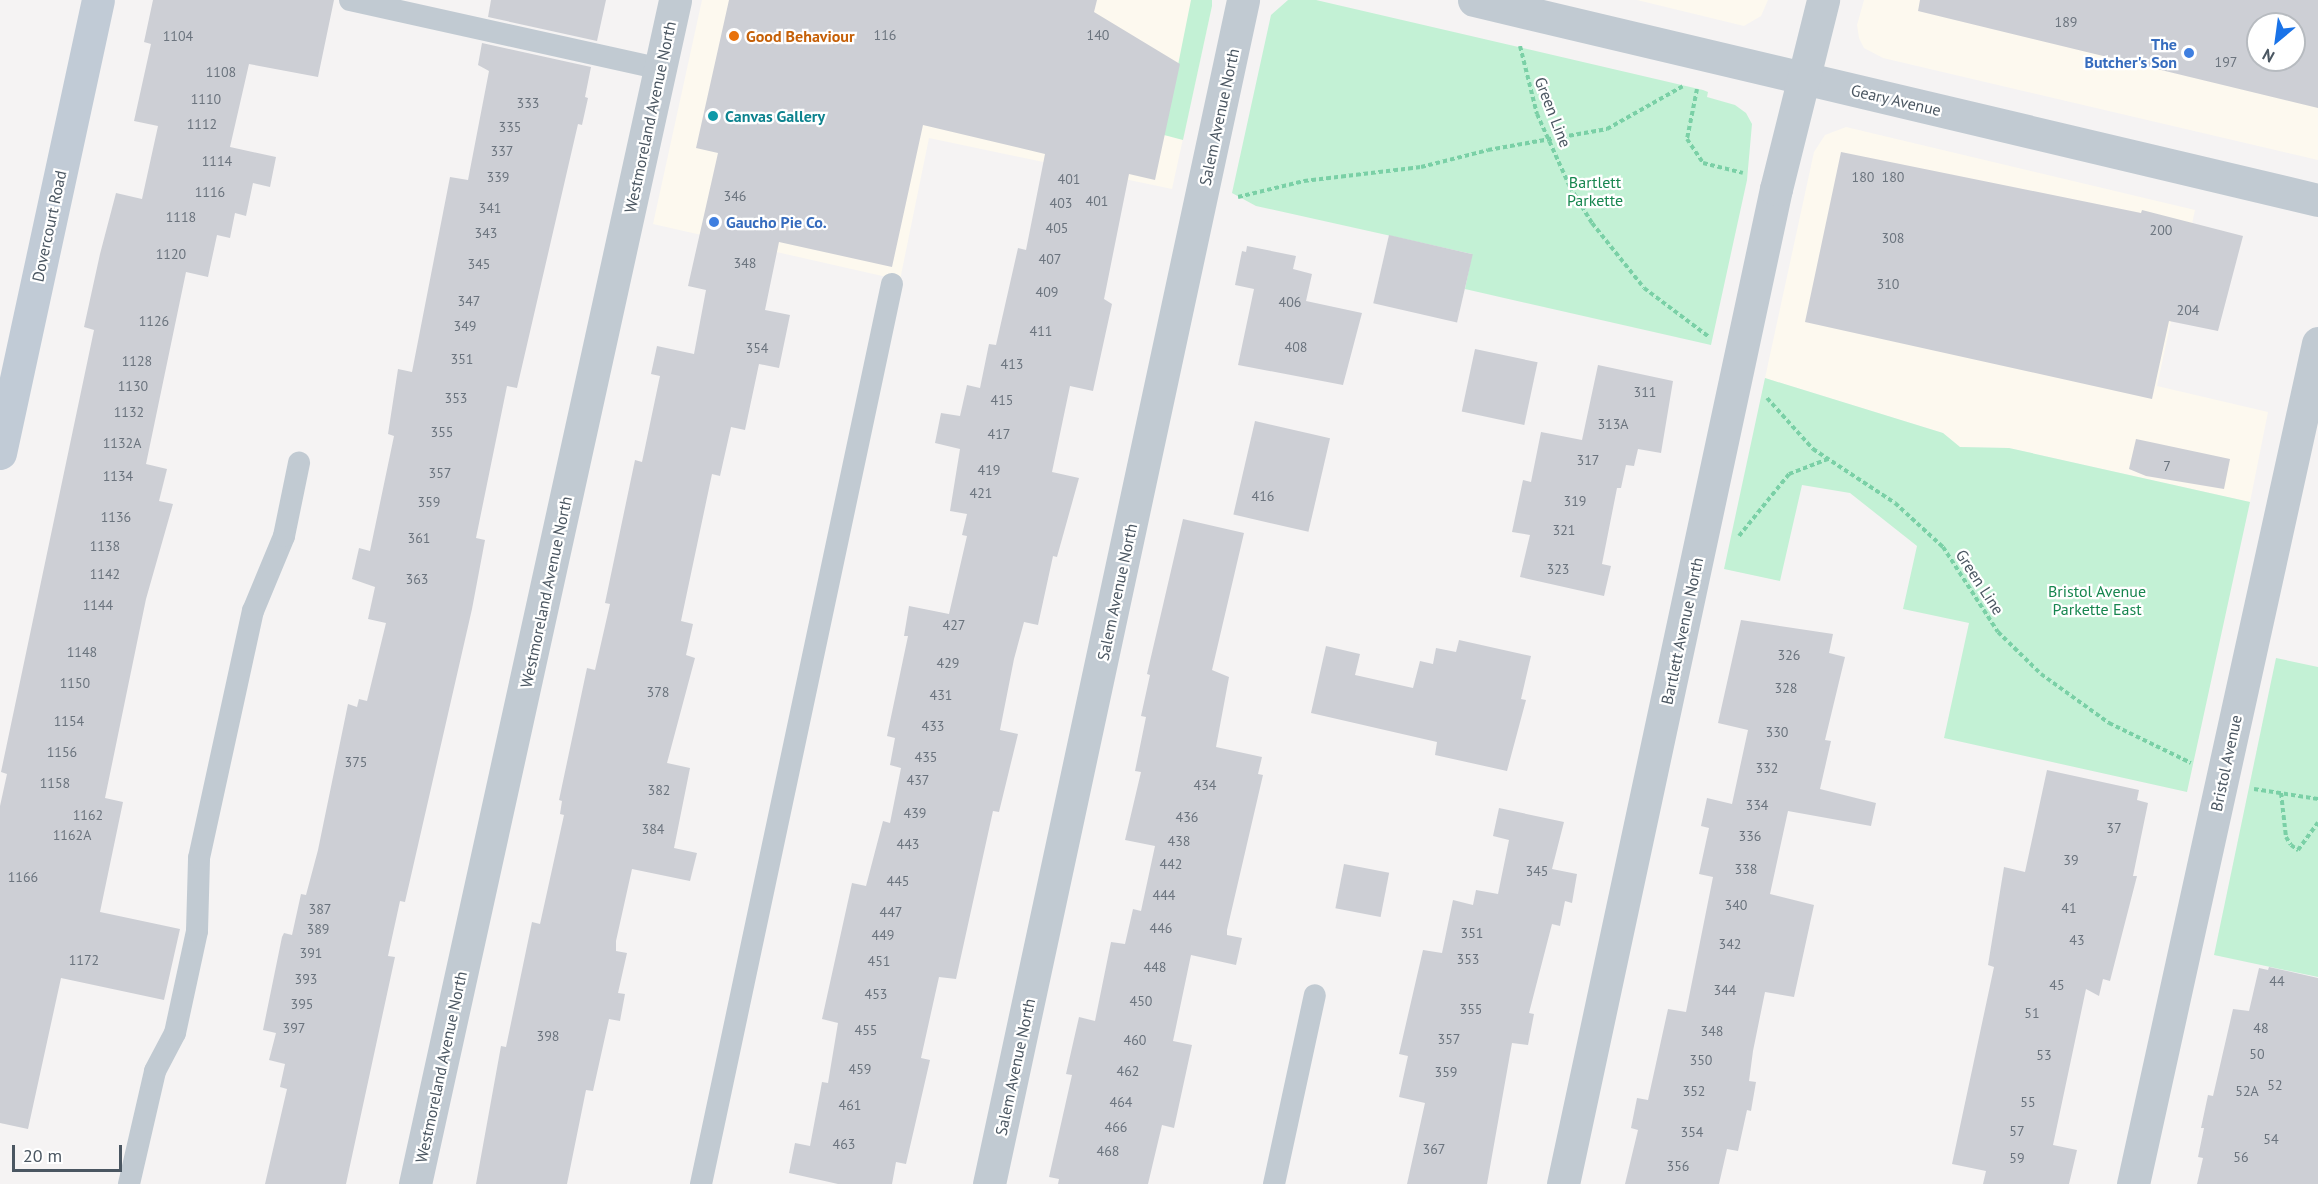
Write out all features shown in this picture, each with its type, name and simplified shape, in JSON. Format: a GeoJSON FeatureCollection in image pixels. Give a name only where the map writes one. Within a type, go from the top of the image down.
{"type":"FeatureCollection","features":[{"type":"Feature","properties":{"kind":"street","name":"Dovercourt Road"},"geometry":{"type":"LineString","coordinates":[[0,453],[98,0]]}},
{"type":"Feature","properties":{"kind":"street","name":"Westmoreland Avenue North"},"geometry":{"type":"LineString","coordinates":[[415,1184],[675,0]]}},
{"type":"Feature","properties":{"kind":"street","name":"Salem Avenue North"},"geometry":{"type":"LineString","coordinates":[[989,1184],[1243,0]]}},
{"type":"Feature","properties":{"kind":"street","name":"Geary Avenue"},"geometry":{"type":"LineString","coordinates":[[1474,0],[2318,201]]}},
{"type":"Feature","properties":{"kind":"street","name":"Bartlett Avenue North"},"geometry":{"type":"LineString","coordinates":[[1563,1184],[1749,378],[1802,78],[1822,0]]}},
{"type":"Feature","properties":{"kind":"street","name":"Bristol Avenue"},"geometry":{"type":"LineString","coordinates":[[2133,1184],[2318,343]]}},
{"type":"Feature","properties":{"kind":"lane"},"geometry":{"type":"LineString","coordinates":[[350,0],[661,69]]}},
{"type":"Feature","properties":{"kind":"lane"},"geometry":{"type":"LineString","coordinates":[[701,1184],[892,284]]}},
{"type":"Feature","properties":{"kind":"lane"},"geometry":{"type":"LineString","coordinates":[[129,1184],[155,1071],[175,1033],[197,931],[200,858],[253,611],[284,536],[299,463]]}},
{"type":"Feature","properties":{"kind":"lane"},"geometry":{"type":"LineString","coordinates":[[1274,1184],[1315,995]]}},
{"type":"Feature","properties":{"kind":"path","name":"Green Line"},"geometry":{"type":"LineString","coordinates":[[1519,43],[1537,114],[1551,140],[1570,187],[1616,256],[1670,311],[1716,344]]}},
{"type":"Feature","properties":{"kind":"path"},"geometry":{"type":"LineString","coordinates":[[1226,200],[1304,181],[1421,167],[1488,150],[1607,129],[1626,122],[1689,82]]}},
{"type":"Feature","properties":{"kind":"path"},"geometry":{"type":"LineString","coordinates":[[1698,85],[1687,139],[1703,163],[1753,175]]}},
{"type":"Feature","properties":{"kind":"path","name":"Green Line"},"geometry":{"type":"LineString","coordinates":[[1749,378],[1813,449],[1895,503],[1943,547],[1998,632],[2059,690],[2154,748],[2197,765]]}},
{"type":"Feature","properties":{"kind":"path"},"geometry":{"type":"LineString","coordinates":[[1731,546],[1789,474],[1829,459]]}},
{"type":"Feature","properties":{"kind":"path"},"geometry":{"type":"LineString","coordinates":[[2244,787],[2318,799]]}},
{"type":"Feature","properties":{"kind":"path"},"geometry":{"type":"LineString","coordinates":[[2281,793],[2286,837],[2291,845],[2298,850],[2318,822]]}},
{"type":"Feature","properties":{"kind":"shaded area"},"geometry":{"type":"Polygon","coordinates":[[[702,0],[1212,0],[1212,6],[1172,189],[929,138],[900,280],[653,224],[702,0]]]}},
{"type":"Feature","properties":{"kind":"shaded area"},"geometry":{"type":"Polygon","coordinates":[[[1637,0],[1768,0],[1761,16],[1744,26],[1637,0]]]}},
{"type":"Feature","properties":{"kind":"shaded area"},"geometry":{"type":"Polygon","coordinates":[[[1864,0],[2318,0],[2318,160],[1883,58],[1864,48],[1859,38],[1857,25],[1864,0]]]}},
{"type":"Feature","properties":{"kind":"shaded area"},"geometry":{"type":"Polygon","coordinates":[[[1846,127],[2195,210],[2157,386],[2268,412],[2250,502],[2009,448],[1960,447],[1943,433],[1765,378],[1814,152],[1825,135],[1846,127]]]}},
{"type":"Feature","properties":{"kind":"green space"},"geometry":{"type":"Polygon","coordinates":[[[1191,0],[1212,0],[1212,6],[1183,140],[1164,135],[1191,0]]]}},
{"type":"Feature","properties":{"kind":"green space","name":"Bartlett Parkette"},"geometry":{"type":"Polygon","coordinates":[[[1288,0],[1316,0],[1703,90],[1708,92],[1707,97],[1735,105],[1746,113],[1752,124],[1747,180],[1711,345],[1465,289],[1472,254],[1256,206],[1232,193],[1271,15],[1288,0]]]}},
{"type":"Feature","properties":{"kind":"green space","name":"Bristol Avenue Parkette East"},"geometry":{"type":"Polygon","coordinates":[[[1765,378],[1943,433],[1960,447],[2009,448],[2250,502],[2187,792],[1944,738],[1969,623],[1903,609],[1917,546],[1850,493],[1802,485],[1780,581],[1724,569],[1765,378]]]}},
{"type":"Feature","properties":{"kind":"green space"},"geometry":{"type":"Polygon","coordinates":[[[2276,658],[2318,667],[2318,977],[2214,955],[2276,658]]]}},
{"type":"Feature","properties":{"kind":"building"},"geometry":{"type":"Polygon","coordinates":[[[153,0],[334,0],[318,77],[249,64],[230,147],[276,157],[270,187],[253,183],[246,216],[235,213],[230,238],[217,235],[208,277],[186,272],[146,464],[167,469],[159,501],[173,504],[146,599],[105,798],[123,802],[100,912],[180,929],[164,1000],[61,978],[28,1129],[0,1123],[0,806],[7,774],[1,772],[94,330],[84,327],[100,254],[116,193],[142,199],[158,126],[134,121],[151,44],[144,42],[153,0]]]}},
{"type":"Feature","properties":{"kind":"building"},"geometry":{"type":"Polygon","coordinates":[[[491,0],[606,0],[597,41],[488,17],[491,0]]]}},
{"type":"Feature","properties":{"kind":"building"},"geometry":{"type":"Polygon","coordinates":[[[729,0],[1097,0],[1094,12],[1180,64],[1155,180],[1129,174],[1104,299],[1112,304],[1093,391],[1070,386],[1052,472],[1079,478],[1057,557],[1053,556],[1038,625],[1024,622],[1014,659],[1000,730],[1018,734],[999,812],[993,811],[956,979],[939,977],[921,1058],[930,1060],[906,1164],[896,1162],[892,1184],[838,1184],[789,1173],[795,1143],[810,1146],[822,1082],[828,1083],[838,1023],[822,1019],[852,883],[866,886],[883,821],[890,823],[901,768],[890,765],[895,738],[887,736],[908,636],[904,636],[909,606],[949,614],[967,536],[962,535],[967,514],[950,511],[960,449],[935,443],[941,413],[960,416],[967,385],[980,388],[989,344],[996,345],[1018,248],[1026,250],[1045,154],[923,125],[892,267],[779,242],[765,310],[790,315],[779,368],[759,364],[745,430],[731,427],[720,476],[712,474],[681,621],[693,624],[686,655],[695,658],[667,763],[690,768],[674,848],[697,853],[690,881],[632,869],[616,941],[616,951],[627,953],[618,993],[625,994],[620,1021],[609,1019],[593,1091],[586,1090],[567,1184],[476,1184],[501,1046],[506,1047],[532,922],[540,924],[564,815],[560,814],[562,801],[559,800],[587,668],[595,670],[610,604],[605,603],[635,460],[642,462],[660,376],[651,374],[657,346],[694,354],[706,290],[688,286],[718,153],[696,148],[729,0]]]}},
{"type":"Feature","properties":{"kind":"building"},"geometry":{"type":"Polygon","coordinates":[[[1920,0],[2318,0],[2318,108],[1918,11],[1920,0]]]}},
{"type":"Feature","properties":{"kind":"building"},"geometry":{"type":"Polygon","coordinates":[[[482,43],[591,67],[585,97],[588,98],[582,125],[578,124],[517,388],[507,386],[476,538],[485,540],[472,609],[405,902],[400,901],[388,956],[395,957],[346,1184],[265,1184],[287,1089],[280,1087],[285,1064],[269,1060],[276,1033],[263,1030],[282,937],[284,933],[292,935],[301,894],[306,895],[318,850],[348,704],[357,707],[359,699],[367,701],[386,623],[368,619],[375,587],[352,579],[359,548],[370,551],[394,436],[388,434],[398,369],[412,372],[450,177],[468,180],[489,71],[478,65],[482,43]]]}},
{"type":"Feature","properties":{"kind":"building"},"geometry":{"type":"Polygon","coordinates":[[[1841,152],[2141,213],[2142,210],[2243,236],[2218,331],[2169,321],[2152,399],[1805,322],[1841,152]]]}},
{"type":"Feature","properties":{"kind":"building"},"geometry":{"type":"Polygon","coordinates":[[[1389,235],[1473,254],[1457,323],[1373,303],[1389,235]]]}},
{"type":"Feature","properties":{"kind":"building"},"geometry":{"type":"Polygon","coordinates":[[[1247,246],[1296,256],[1293,269],[1312,274],[1306,301],[1362,313],[1343,385],[1238,365],[1254,289],[1235,285],[1242,251],[1246,252],[1247,246]]]}},
{"type":"Feature","properties":{"kind":"building"},"geometry":{"type":"Polygon","coordinates":[[[1475,349],[1538,362],[1524,425],[1462,412],[1475,349]]]}},
{"type":"Feature","properties":{"kind":"building"},"geometry":{"type":"Polygon","coordinates":[[[1598,365],[1673,381],[1661,453],[1638,449],[1634,466],[1626,465],[1621,488],[1617,488],[1602,564],[1611,566],[1604,596],[1520,577],[1530,535],[1512,532],[1523,480],[1531,482],[1541,432],[1582,440],[1598,365]]]}},
{"type":"Feature","properties":{"kind":"building"},"geometry":{"type":"Polygon","coordinates":[[[1255,421],[1330,438],[1308,532],[1233,515],[1255,421]]]}},
{"type":"Feature","properties":{"kind":"building"},"geometry":{"type":"Polygon","coordinates":[[[2136,439],[2230,459],[2224,489],[2146,476],[2129,469],[2136,439]]]}},
{"type":"Feature","properties":{"kind":"building"},"geometry":{"type":"Polygon","coordinates":[[[1183,519],[1244,533],[1212,670],[1229,677],[1216,747],[1262,757],[1258,774],[1263,775],[1227,930],[1227,935],[1242,938],[1236,965],[1191,955],[1173,1041],[1192,1045],[1174,1128],[1162,1125],[1148,1184],[1058,1184],[1059,1179],[1049,1177],[1072,1075],[1066,1074],[1079,1017],[1095,1021],[1111,942],[1125,944],[1133,909],[1141,911],[1155,846],[1125,840],[1141,772],[1135,771],[1146,717],[1141,716],[1150,675],[1147,674],[1183,519]]]}},
{"type":"Feature","properties":{"kind":"building"},"geometry":{"type":"Polygon","coordinates":[[[1741,620],[1833,634],[1829,653],[1845,657],[1825,740],[1831,741],[1820,789],[1876,803],[1871,826],[1788,811],[1770,894],[1814,905],[1794,997],[1765,992],[1749,1081],[1756,1082],[1751,1111],[1747,1110],[1738,1151],[1727,1149],[1719,1184],[1625,1184],[1638,1130],[1631,1128],[1637,1098],[1648,1100],[1668,1009],[1686,1012],[1713,877],[1699,874],[1709,828],[1701,826],[1707,798],[1732,804],[1748,730],[1718,723],[1741,620]]]}},
{"type":"Feature","properties":{"kind":"building"},"geometry":{"type":"Polygon","coordinates":[[[1459,640],[1531,656],[1521,699],[1526,700],[1507,771],[1435,755],[1437,742],[1311,713],[1326,646],[1360,654],[1355,675],[1413,688],[1420,661],[1433,664],[1436,648],[1456,652],[1459,640]]]}},
{"type":"Feature","properties":{"kind":"building"},"geometry":{"type":"Polygon","coordinates":[[[2047,770],[2139,790],[2137,800],[2148,803],[2133,876],[2137,876],[2110,981],[2103,979],[2099,996],[2086,989],[2053,1145],[2077,1150],[2069,1184],[1983,1184],[1986,1171],[1952,1164],[1994,967],[1988,965],[2004,867],[2025,872],[2047,770]]]}},
{"type":"Feature","properties":{"kind":"building"},"geometry":{"type":"Polygon","coordinates":[[[1499,808],[1564,822],[1552,869],[1577,874],[1572,903],[1565,901],[1560,926],[1552,924],[1529,1013],[1534,1014],[1528,1045],[1512,1043],[1487,1184],[1407,1184],[1425,1103],[1399,1097],[1408,1056],[1399,1054],[1423,950],[1442,953],[1453,900],[1473,905],[1476,890],[1498,894],[1509,840],[1493,836],[1499,808]]]}},
{"type":"Feature","properties":{"kind":"building"},"geometry":{"type":"Polygon","coordinates":[[[1344,864],[1389,873],[1381,917],[1335,908],[1344,864]]]}},
{"type":"Feature","properties":{"kind":"building"},"geometry":{"type":"Polygon","coordinates":[[[2269,967],[2318,978],[2318,1184],[2197,1184],[2203,1158],[2198,1157],[2204,1128],[2201,1128],[2208,1095],[2213,1096],[2233,1009],[2249,1011],[2259,968],[2268,970],[2269,967]]]}},
{"type":"Feature","properties":{"kind":"place","name":"Good Behaviour"},"geometry":{"type":"Point","coordinates":[734,36]}},
{"type":"Feature","properties":{"kind":"place","name":"The Butcher's Son"},"geometry":{"type":"Point","coordinates":[2189,53]}},
{"type":"Feature","properties":{"kind":"place","name":"Canvas Gallery"},"geometry":{"type":"Point","coordinates":[713,116]}},
{"type":"Feature","properties":{"kind":"place","name":"Gaucho Pie Co."},"geometry":{"type":"Point","coordinates":[714,222]}}]}
